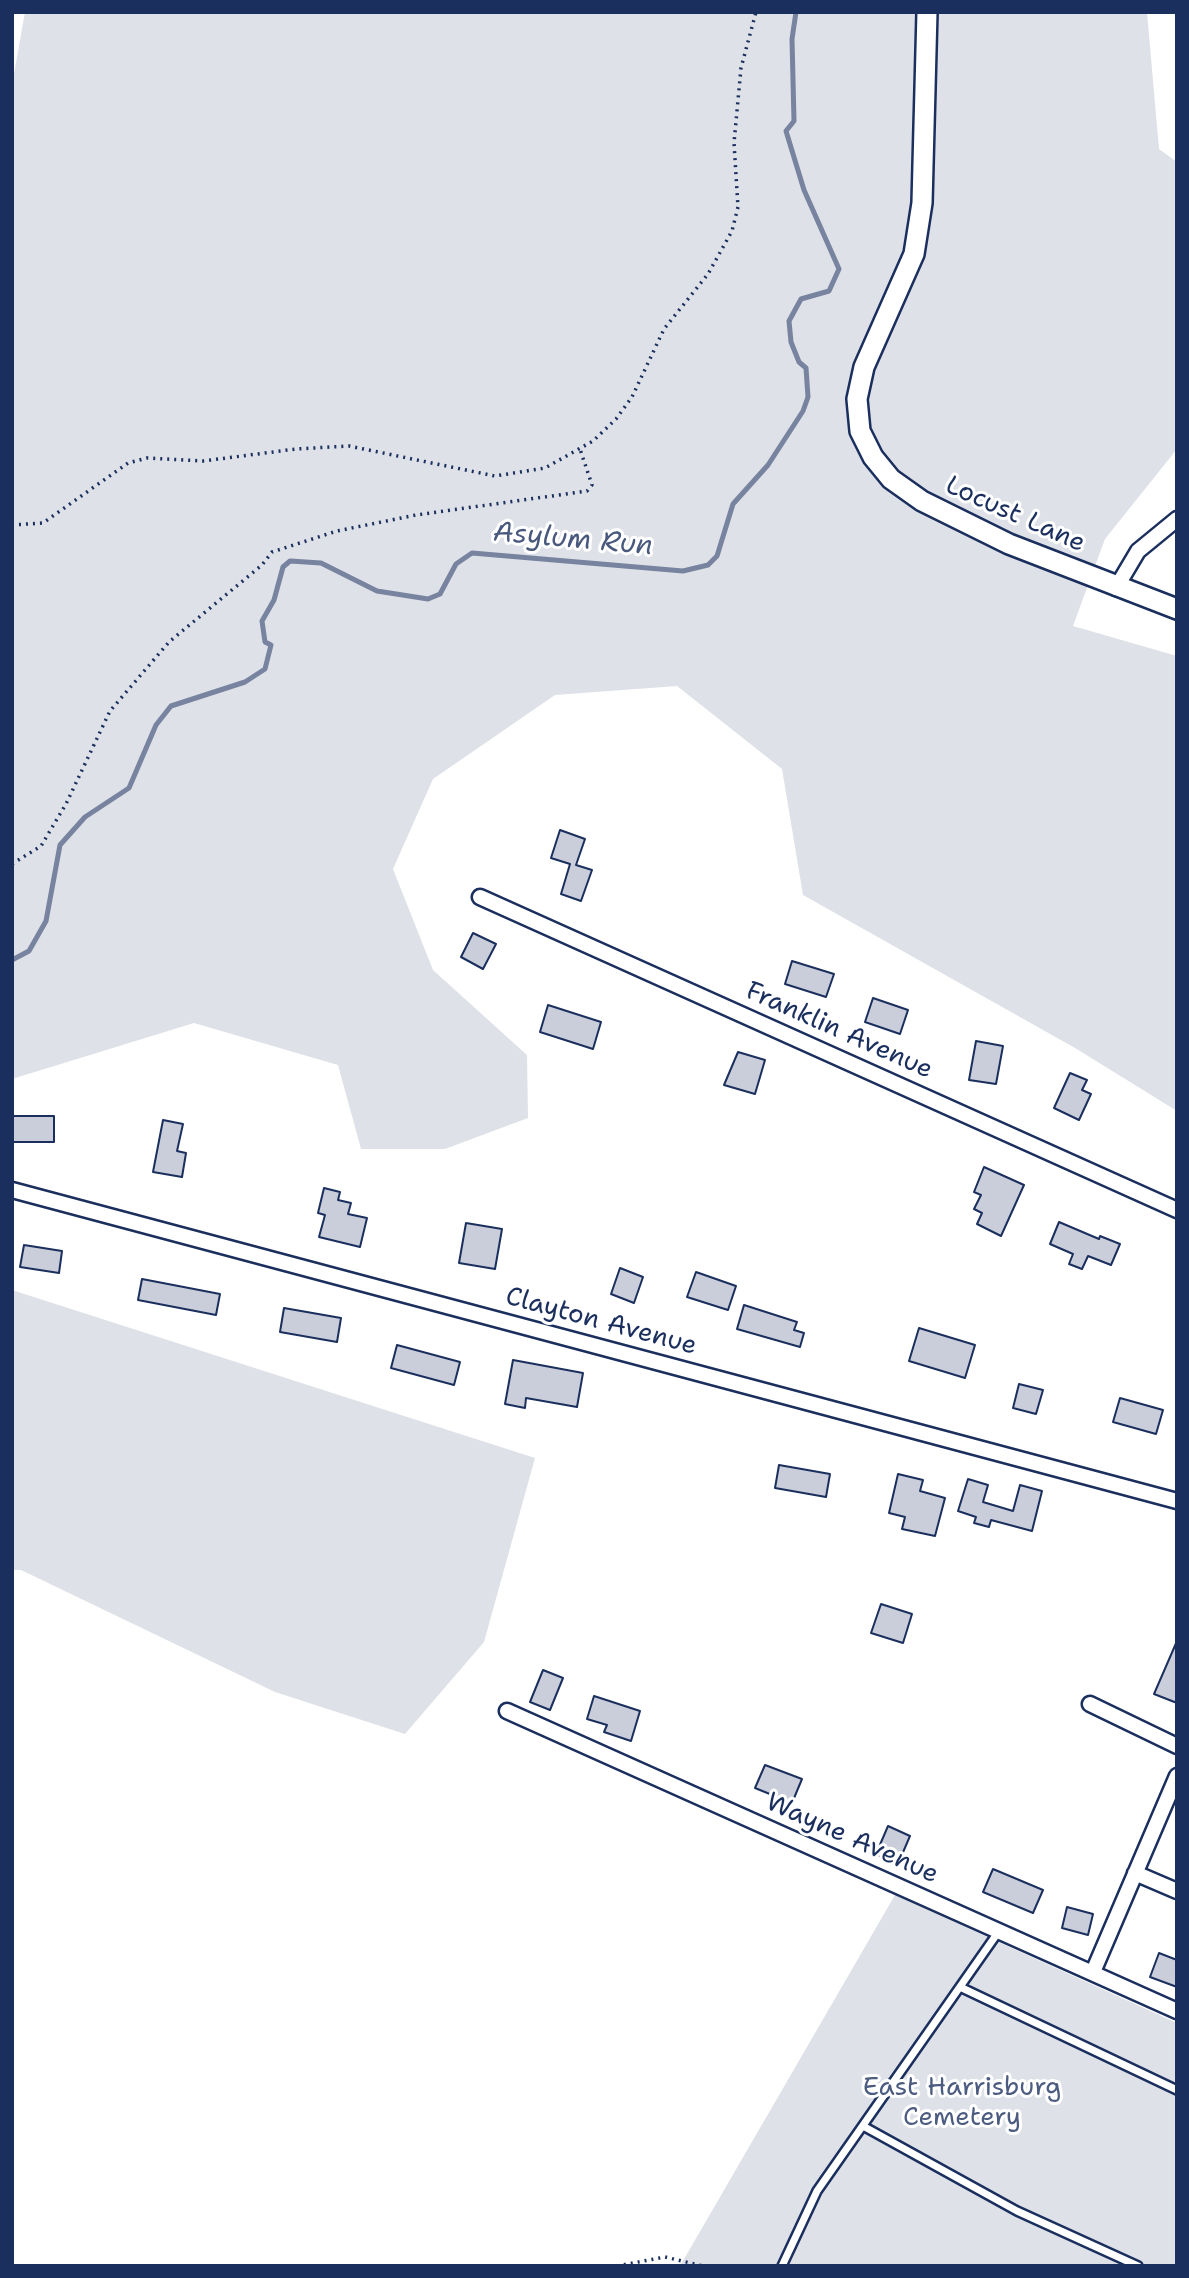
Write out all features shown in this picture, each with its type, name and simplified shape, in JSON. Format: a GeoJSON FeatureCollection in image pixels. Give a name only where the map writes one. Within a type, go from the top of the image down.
{"type":"FeatureCollection","features":[{"type":"Feature","properties":{"kind":"street","name":"Locust Lane"},"geometry":{"type":"LineString","coordinates":[[927,12],[922,203],[914,254],[864,367],[857,399],[860,431],[873,457],[891,479],[922,501],[1009,544],[1177,608]]}},
{"type":"Feature","properties":{"kind":"street"},"geometry":{"type":"LineString","coordinates":[[1116,587],[1138,551],[1177,519]]}},
{"type":"Feature","properties":{"kind":"street","name":"Franklin Avenue"},"geometry":{"type":"LineString","coordinates":[[480,897],[1177,1210]]}},
{"type":"Feature","properties":{"kind":"street","name":"Clayton Avenue"},"geometry":{"type":"LineString","coordinates":[[12,1190],[1177,1501]]}},
{"type":"Feature","properties":{"kind":"street"},"geometry":{"type":"LineString","coordinates":[[1090,1704],[1177,1745]]}},
{"type":"Feature","properties":{"kind":"street","name":"Wayne Avenue"},"geometry":{"type":"LineString","coordinates":[[507,1711],[1177,2011]]}},
{"type":"Feature","properties":{"kind":"street"},"geometry":{"type":"LineString","coordinates":[[1093,1972],[1177,1776]]}},
{"type":"Feature","properties":{"kind":"street"},"geometry":{"type":"LineString","coordinates":[[1135,1873],[1177,1891]]}},
{"type":"Feature","properties":{"kind":"lane"},"geometry":{"type":"LineString","coordinates":[[782,2266],[817,2191],[999,1931]]}},
{"type":"Feature","properties":{"kind":"lane"},"geometry":{"type":"LineString","coordinates":[[960,1987],[1177,2090]]}},
{"type":"Feature","properties":{"kind":"lane"},"geometry":{"type":"LineString","coordinates":[[863,2126],[1017,2211],[1138,2266]]}},
{"type":"Feature","properties":{"kind":"path"},"geometry":{"type":"LineString","coordinates":[[12,525],[43,523],[128,463],[147,458],[212,460],[296,449],[349,446],[495,476],[545,468],[580,449],[606,429],[625,408],[664,329],[708,274],[732,231],[738,207],[734,144],[740,68],[756,12]]}},
{"type":"Feature","properties":{"kind":"path"},"geometry":{"type":"LineString","coordinates":[[12,864],[41,846],[66,804],[110,711],[169,642],[262,565],[272,552],[337,531],[416,515],[587,491],[592,485],[580,449]]}},
{"type":"Feature","properties":{"kind":"path"},"geometry":{"type":"LineString","coordinates":[[617,2266],[664,2257],[703,2266]]}},
{"type":"Feature","properties":{"kind":"green space"},"geometry":{"type":"Polygon","coordinates":[[[25,12],[1147,12],[1159,149],[1177,162],[1177,449],[1105,539],[1073,626],[1177,656],[1177,1111],[1075,1048],[803,895],[782,769],[677,686],[555,695],[433,779],[393,869],[433,970],[527,1055],[528,1118],[445,1149],[361,1149],[338,1065],[194,1023],[12,1079],[12,85],[25,12]]]}},
{"type":"Feature","properties":{"kind":"green space"},"geometry":{"type":"Polygon","coordinates":[[[12,1290],[535,1458],[484,1642],[405,1734],[275,1692],[21,1570],[12,1570],[12,1290]]]}},
{"type":"Feature","properties":{"kind":"green space","name":"East Harrisburg Cemetery"},"geometry":{"type":"Polygon","coordinates":[[[895,1895],[1177,2023],[1177,2266],[680,2266],[895,1895]]]}},
{"type":"Feature","properties":{"kind":"building"},"geometry":{"type":"Polygon","coordinates":[[[560,830],[585,839],[576,865],[592,870],[581,901],[561,894],[570,864],[551,858],[560,830]]]}},
{"type":"Feature","properties":{"kind":"building"},"geometry":{"type":"Polygon","coordinates":[[[473,933],[496,944],[483,969],[461,957],[473,933]]]}},
{"type":"Feature","properties":{"kind":"building"},"geometry":{"type":"Polygon","coordinates":[[[792,961],[834,974],[826,997],[785,984],[792,961]]]}},
{"type":"Feature","properties":{"kind":"building"},"geometry":{"type":"Polygon","coordinates":[[[873,998],[908,1010],[900,1034],[865,1022],[873,998]]]}},
{"type":"Feature","properties":{"kind":"building"},"geometry":{"type":"Polygon","coordinates":[[[548,1005],[601,1022],[593,1049],[540,1032],[548,1005]]]}},
{"type":"Feature","properties":{"kind":"building"},"geometry":{"type":"Polygon","coordinates":[[[976,1041],[1003,1046],[996,1084],[969,1080],[976,1041]]]}},
{"type":"Feature","properties":{"kind":"building"},"geometry":{"type":"Polygon","coordinates":[[[738,1052],[765,1060],[755,1094],[724,1085],[738,1052]]]}},
{"type":"Feature","properties":{"kind":"building"},"geometry":{"type":"Polygon","coordinates":[[[1070,1073],[1087,1080],[1082,1090],[1091,1094],[1079,1120],[1054,1108],[1070,1073]]]}},
{"type":"Feature","properties":{"kind":"building"},"geometry":{"type":"Polygon","coordinates":[[[12,1116],[54,1116],[54,1142],[12,1142],[12,1116]]]}},
{"type":"Feature","properties":{"kind":"building"},"geometry":{"type":"Polygon","coordinates":[[[163,1120],[183,1124],[177,1151],[186,1153],[182,1177],[153,1172],[163,1120]]]}},
{"type":"Feature","properties":{"kind":"building"},"geometry":{"type":"Polygon","coordinates":[[[984,1167],[1024,1185],[1001,1236],[977,1224],[982,1213],[974,1209],[981,1195],[974,1192],[984,1167]]]}},
{"type":"Feature","properties":{"kind":"building"},"geometry":{"type":"Polygon","coordinates":[[[324,1188],[340,1192],[338,1200],[351,1203],[348,1214],[367,1218],[360,1247],[319,1237],[325,1215],[318,1213],[324,1188]]]}},
{"type":"Feature","properties":{"kind":"building"},"geometry":{"type":"Polygon","coordinates":[[[1059,1222],[1099,1239],[1100,1236],[1120,1244],[1111,1265],[1088,1256],[1082,1269],[1069,1264],[1073,1254],[1050,1244],[1059,1222]]]}},
{"type":"Feature","properties":{"kind":"building"},"geometry":{"type":"Polygon","coordinates":[[[466,1223],[502,1229],[495,1269],[459,1263],[466,1223]]]}},
{"type":"Feature","properties":{"kind":"building"},"geometry":{"type":"Polygon","coordinates":[[[24,1245],[62,1251],[59,1273],[20,1267],[24,1245]]]}},
{"type":"Feature","properties":{"kind":"building"},"geometry":{"type":"Polygon","coordinates":[[[620,1268],[643,1277],[634,1303],[611,1294],[620,1268]]]}},
{"type":"Feature","properties":{"kind":"building"},"geometry":{"type":"Polygon","coordinates":[[[696,1272],[736,1286],[728,1310],[687,1297],[696,1272]]]}},
{"type":"Feature","properties":{"kind":"building"},"geometry":{"type":"Polygon","coordinates":[[[142,1279],[220,1294],[216,1315],[138,1300],[142,1279]]]}},
{"type":"Feature","properties":{"kind":"building"},"geometry":{"type":"Polygon","coordinates":[[[744,1305],[797,1322],[794,1330],[804,1333],[800,1347],[737,1329],[744,1305]]]}},
{"type":"Feature","properties":{"kind":"building"},"geometry":{"type":"Polygon","coordinates":[[[284,1308],[341,1318],[337,1342],[280,1332],[284,1308]]]}},
{"type":"Feature","properties":{"kind":"building"},"geometry":{"type":"Polygon","coordinates":[[[919,1328],[975,1345],[965,1378],[909,1361],[919,1328]]]}},
{"type":"Feature","properties":{"kind":"building"},"geometry":{"type":"Polygon","coordinates":[[[397,1345],[460,1362],[454,1385],[391,1368],[397,1345]]]}},
{"type":"Feature","properties":{"kind":"building"},"geometry":{"type":"Polygon","coordinates":[[[513,1360],[583,1373],[577,1407],[526,1398],[525,1408],[505,1404],[513,1360]]]}},
{"type":"Feature","properties":{"kind":"building"},"geometry":{"type":"Polygon","coordinates":[[[1019,1384],[1043,1390],[1036,1414],[1013,1408],[1019,1384]]]}},
{"type":"Feature","properties":{"kind":"building"},"geometry":{"type":"Polygon","coordinates":[[[1120,1398],[1163,1410],[1156,1434],[1113,1422],[1120,1398]]]}},
{"type":"Feature","properties":{"kind":"building"},"geometry":{"type":"Polygon","coordinates":[[[779,1465],[830,1474],[826,1497],[775,1488],[779,1465]]]}},
{"type":"Feature","properties":{"kind":"building"},"geometry":{"type":"Polygon","coordinates":[[[898,1474],[923,1480],[920,1491],[945,1498],[935,1536],[902,1529],[905,1517],[889,1513],[898,1474]]]}},
{"type":"Feature","properties":{"kind":"building"},"geometry":{"type":"Polygon","coordinates":[[[968,1479],[988,1485],[983,1502],[1013,1511],[1020,1485],[1042,1491],[1032,1531],[991,1520],[989,1527],[974,1523],[976,1517],[958,1511],[968,1479]]]}},
{"type":"Feature","properties":{"kind":"building"},"geometry":{"type":"Polygon","coordinates":[[[881,1604],[912,1614],[903,1643],[871,1633],[881,1604]]]}},
{"type":"Feature","properties":{"kind":"building"},"geometry":{"type":"Polygon","coordinates":[[[1177,1641],[1177,1703],[1154,1694],[1177,1641]]]}},
{"type":"Feature","properties":{"kind":"building"},"geometry":{"type":"Polygon","coordinates":[[[543,1670],[563,1678],[550,1710],[530,1702],[543,1670]]]}},
{"type":"Feature","properties":{"kind":"building"},"geometry":{"type":"Polygon","coordinates":[[[594,1696],[640,1711],[631,1741],[604,1732],[607,1725],[587,1719],[594,1696]]]}},
{"type":"Feature","properties":{"kind":"building"},"geometry":{"type":"Polygon","coordinates":[[[765,1765],[802,1779],[792,1803],[755,1788],[765,1765]]]}},
{"type":"Feature","properties":{"kind":"building"},"geometry":{"type":"Polygon","coordinates":[[[888,1826],[910,1836],[898,1864],[876,1854],[888,1826]]]}},
{"type":"Feature","properties":{"kind":"building"},"geometry":{"type":"Polygon","coordinates":[[[993,1869],[1043,1890],[1033,1913],[983,1892],[993,1869]]]}},
{"type":"Feature","properties":{"kind":"building"},"geometry":{"type":"Polygon","coordinates":[[[1067,1907],[1093,1914],[1088,1935],[1062,1928],[1067,1907]]]}},
{"type":"Feature","properties":{"kind":"building"},"geometry":{"type":"Polygon","coordinates":[[[1159,1953],[1177,1960],[1177,1987],[1150,1977],[1159,1953]]]}},
{"type":"Feature","properties":{"kind":"waterway","name":"Asylum Run"},"geometry":{"type":"LineString","coordinates":[[12,960],[29,951],[46,921],[60,845],[85,817],[129,788],[156,725],[171,706],[245,682],[265,669],[271,645],[265,642],[262,621],[274,600],[283,567],[290,561],[321,563],[377,591],[428,599],[440,594],[456,564],[472,553],[683,571],[708,565],[717,556],[733,504],[768,465],[803,411],[808,397],[806,368],[799,362],[791,342],[789,321],[801,299],[829,291],[839,269],[804,190],[786,131],[794,121],[792,39],[796,12]]}}]}
